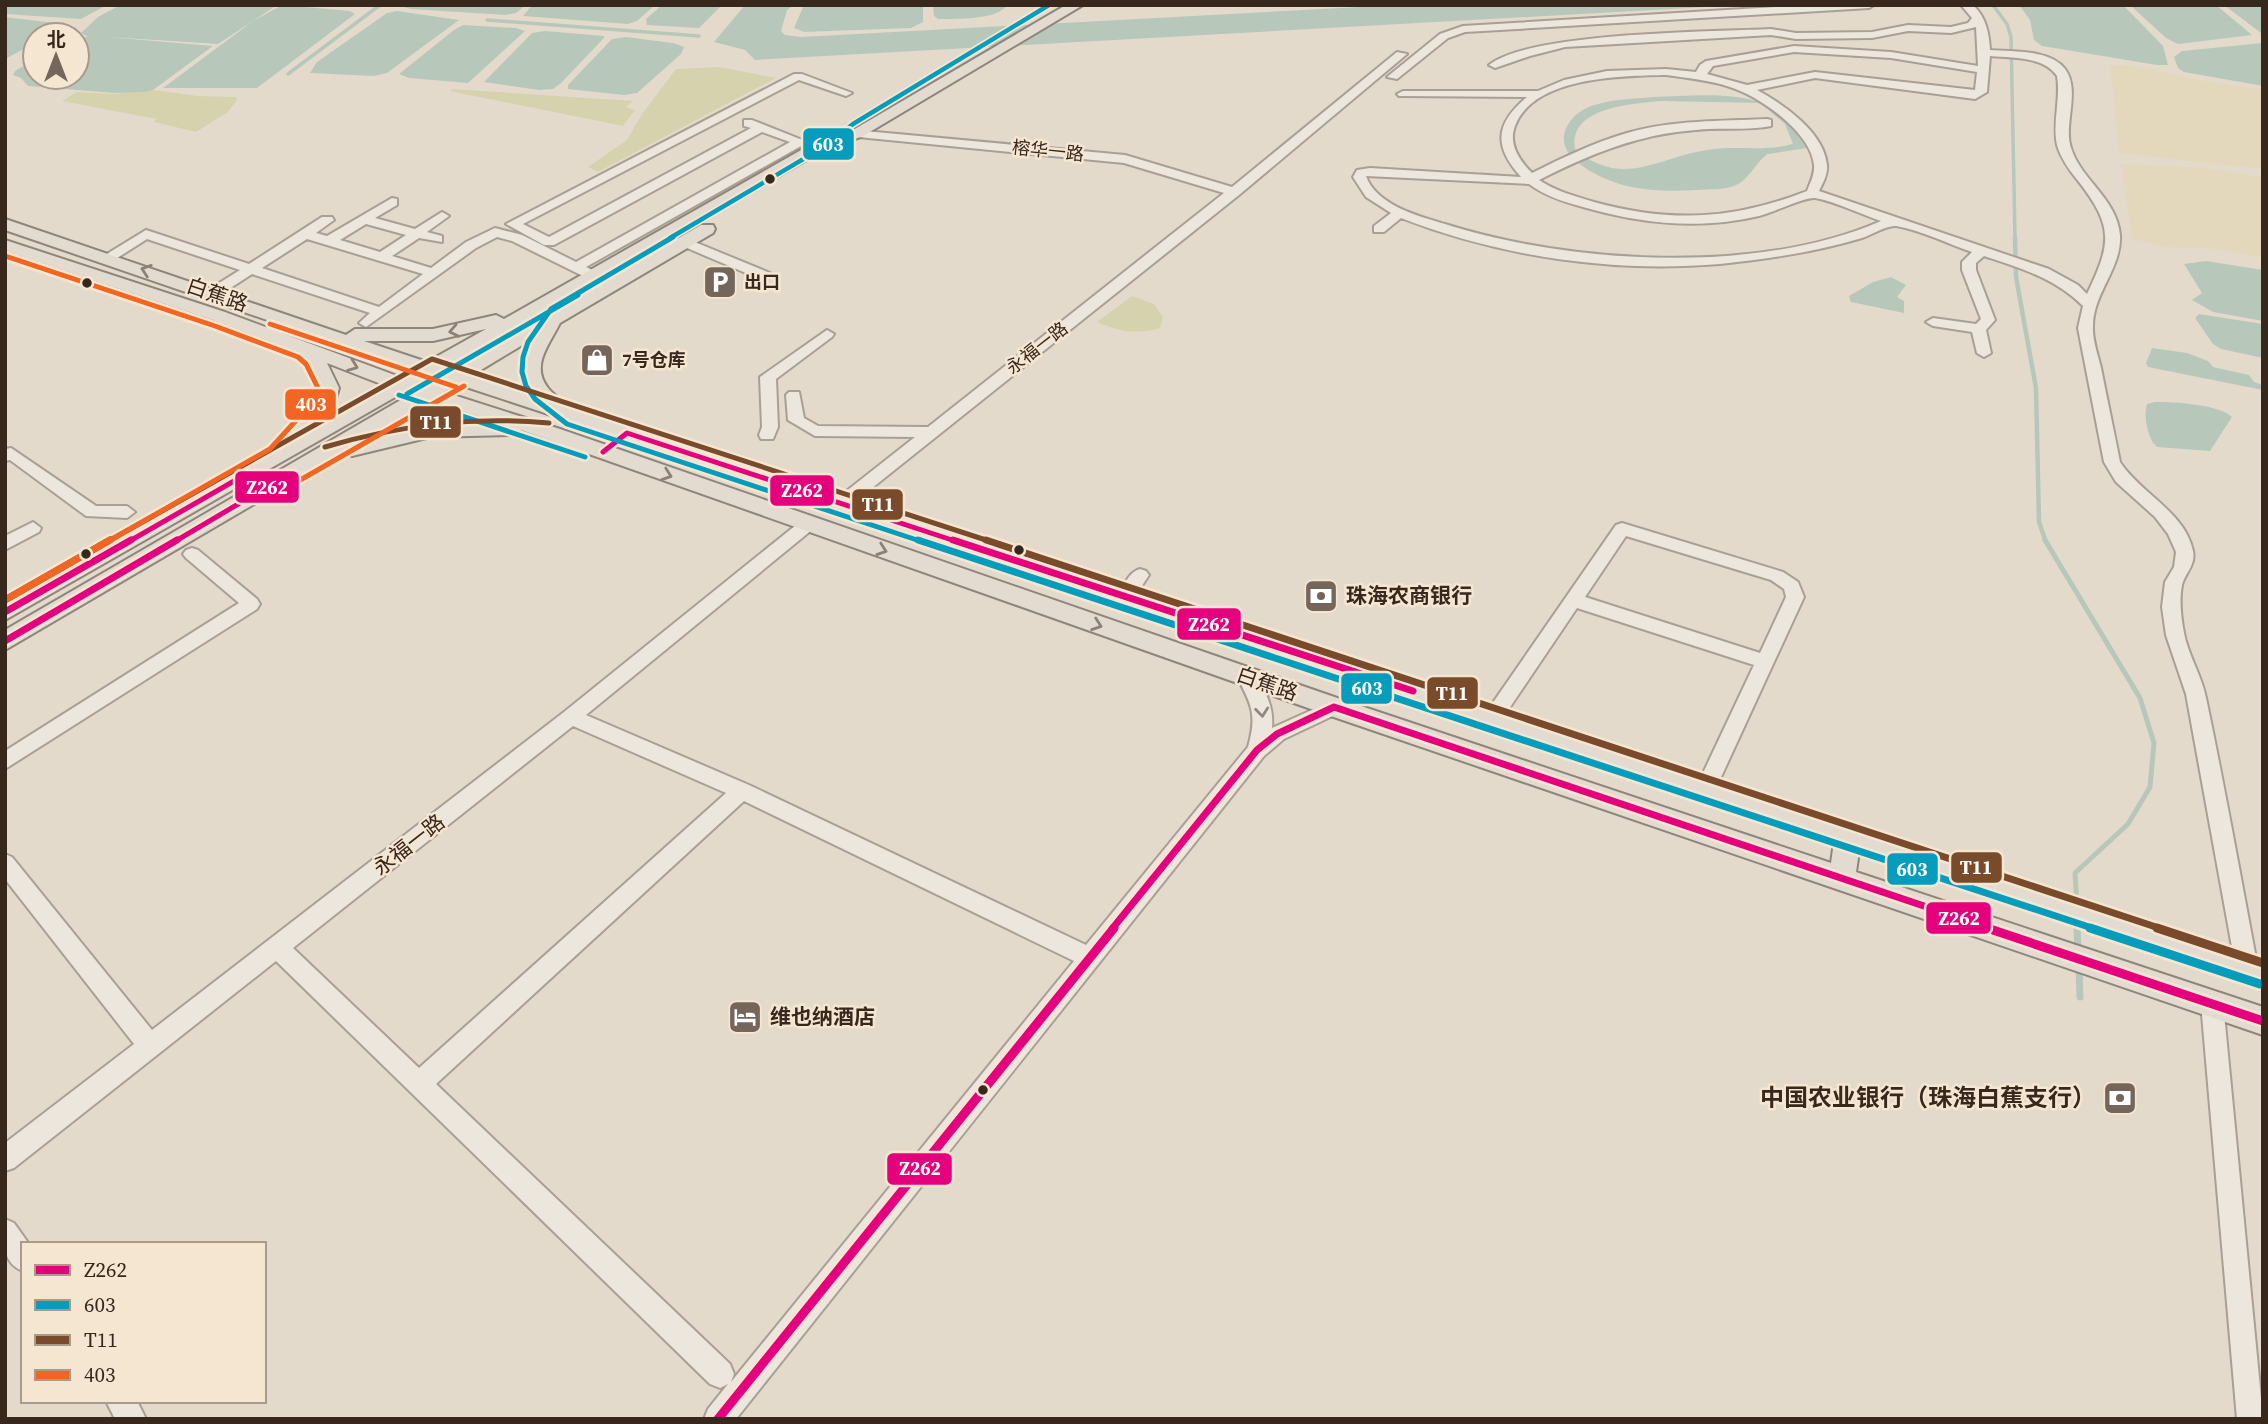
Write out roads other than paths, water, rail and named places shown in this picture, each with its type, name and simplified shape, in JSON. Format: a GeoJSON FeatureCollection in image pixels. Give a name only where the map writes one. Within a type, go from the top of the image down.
{"type":"FeatureCollection","features":[{"type":"Feature","properties":{"kind":"main road"},"geometry":{"type":"LineString","coordinates":[[5,641],[459,377],[833,154],[873,123],[1076,5]]}},
{"type":"Feature","properties":{"kind":"main road"},"geometry":{"type":"LineString","coordinates":[[5,612],[431,369],[571,287],[584,271],[808,145],[858,133]]}},
{"type":"Feature","properties":{"kind":"main road","name":"白蕉路"},"geometry":{"type":"LineString","coordinates":[[5,223],[431,369],[1126,596],[2255,971]]}},
{"type":"Feature","properties":{"kind":"main road"},"geometry":{"type":"LineString","coordinates":[[6,246],[219,316],[402,385],[553,434]]}},
{"type":"Feature","properties":{"kind":"main road"},"geometry":{"type":"LineString","coordinates":[[571,287],[591,298]]}},
{"type":"Feature","properties":{"kind":"main road"},"geometry":{"type":"LineString","coordinates":[[326,332],[393,337],[433,335],[486,323],[542,304]]}},
{"type":"Feature","properties":{"kind":"main road"},"geometry":{"type":"LineString","coordinates":[[556,318],[536,345],[532,356],[532,378],[536,387],[550,402],[570,414]]}},
{"type":"Feature","properties":{"kind":"main road"},"geometry":{"type":"LineString","coordinates":[[277,457],[307,425],[328,395],[329,388],[322,369],[304,348]]}},
{"type":"Feature","properties":{"kind":"main road"},"geometry":{"type":"LineString","coordinates":[[311,462],[394,436],[453,427],[553,434]]}},
{"type":"Feature","properties":{"kind":"main road"},"geometry":{"type":"LineString","coordinates":[[603,452],[627,433]]}},
{"type":"Feature","properties":{"kind":"main road","name":"白蕉路"},"geometry":{"type":"LineString","coordinates":[[553,434],[1246,677],[2263,1021]]}},
{"type":"Feature","properties":{"kind":"main road"},"geometry":{"type":"LineString","coordinates":[[248,473],[267,487]]}},
{"type":"Feature","properties":{"kind":"main road"},"geometry":{"type":"LineString","coordinates":[[1842,878],[1848,836]]}},
{"type":"Feature","properties":{"kind":"street"},"geometry":{"type":"LineString","coordinates":[[1390,78],[1444,36],[1463,29],[1869,5]]}},
{"type":"Feature","properties":{"kind":"street"},"geometry":{"type":"LineString","coordinates":[[1747,88],[1815,75],[1975,95],[1980,92],[1983,38],[1977,18],[1966,5]]}},
{"type":"Feature","properties":{"kind":"street"},"geometry":{"type":"LineString","coordinates":[[1958,29],[1972,25],[1977,18]]}},
{"type":"Feature","properties":{"kind":"street"},"geometry":{"type":"LineString","coordinates":[[1495,65],[1545,48],[1586,42],[1771,32],[1796,36],[1872,35],[1908,27],[1975,31],[1983,38]]}},
{"type":"Feature","properties":{"kind":"street"},"geometry":{"type":"LineString","coordinates":[[1872,35],[1891,55]]}},
{"type":"Feature","properties":{"kind":"street"},"geometry":{"type":"LineString","coordinates":[[1701,76],[1704,67],[1710,63],[1794,49],[1891,55],[1983,70]]}},
{"type":"Feature","properties":{"kind":"street"},"geometry":{"type":"LineString","coordinates":[[1988,53],[2031,59],[2054,66],[2064,78],[2061,121],[2063,146],[2104,208],[2113,231],[2112,254],[2085,317],[2085,328],[2112,463],[2122,478],[2161,513],[2176,532],[2185,552],[2183,568],[2174,582],[2171,607],[2175,635],[2196,694],[2255,971]]}},
{"type":"Feature","properties":{"kind":"street","name":"永福一路"},"geometry":{"type":"LineString","coordinates":[[841,504],[1234,192],[1401,54]]}},
{"type":"Feature","properties":{"kind":"street"},"geometry":{"type":"LineString","coordinates":[[1812,192],[1821,166],[1809,138],[1782,112],[1747,88],[1701,76],[1666,72],[1611,74],[1563,84],[1539,94],[1516,114],[1508,127],[1507,142],[1512,157],[1532,179],[1543,188],[1605,210],[1640,218],[1677,221],[1742,218],[1768,211],[1812,192],[2044,272],[2073,288],[2090,305]]}},
{"type":"Feature","properties":{"kind":"street"},"geometry":{"type":"LineString","coordinates":[[766,130],[550,242],[513,225],[798,76],[846,93]]}},
{"type":"Feature","properties":{"kind":"street"},"geometry":{"type":"LineString","coordinates":[[1403,94],[1539,94]]}},
{"type":"Feature","properties":{"kind":"street"},"geometry":{"type":"LineString","coordinates":[[724,115],[808,145]]}},
{"type":"Feature","properties":{"kind":"street"},"geometry":{"type":"LineString","coordinates":[[1767,123],[1695,126],[1631,136],[1592,149],[1532,179],[1518,182],[1370,172],[1359,175],[1361,182],[1373,196],[1400,212],[1458,233],[1523,247],[1590,257],[1657,261],[1721,260],[1782,253],[1838,241],[1894,220]]}},
{"type":"Feature","properties":{"kind":"street"},"geometry":{"type":"LineString","coordinates":[[547,253],[766,130]]}},
{"type":"Feature","properties":{"kind":"street","name":"榕华一路"},"geometry":{"type":"LineString","coordinates":[[858,133],[1125,159],[1234,192]]}},
{"type":"Feature","properties":{"kind":"street"},"geometry":{"type":"LineString","coordinates":[[329,242],[392,202]]}},
{"type":"Feature","properties":{"kind":"street"},"geometry":{"type":"LineString","coordinates":[[1380,229],[1400,212]]}},
{"type":"Feature","properties":{"kind":"street"},"geometry":{"type":"LineString","coordinates":[[382,257],[442,216]]}},
{"type":"Feature","properties":{"kind":"street"},"geometry":{"type":"LineString","coordinates":[[364,219],[437,239]]}},
{"type":"Feature","properties":{"kind":"street"},"geometry":{"type":"LineString","coordinates":[[213,293],[327,220]]}},
{"type":"Feature","properties":{"kind":"street"},"geometry":{"type":"LineString","coordinates":[[366,323],[471,245],[495,232],[517,238],[584,271]]}},
{"type":"Feature","properties":{"kind":"street"},"geometry":{"type":"LineString","coordinates":[[109,257],[146,234],[380,312]]}},
{"type":"Feature","properties":{"kind":"street"},"geometry":{"type":"LineString","coordinates":[[305,234],[434,272]]}},
{"type":"Feature","properties":{"kind":"street"},"geometry":{"type":"LineString","coordinates":[[685,242],[765,276]]}},
{"type":"Feature","properties":{"kind":"street"},"geometry":{"type":"LineString","coordinates":[[1979,329],[1987,320],[1986,308],[1968,272],[1969,262],[1981,251]]}},
{"type":"Feature","properties":{"kind":"street"},"geometry":{"type":"LineString","coordinates":[[2044,272],[2080,277],[2104,272]]}},
{"type":"Feature","properties":{"kind":"street"},"geometry":{"type":"LineString","coordinates":[[1933,322],[1979,329]]}},
{"type":"Feature","properties":{"kind":"street"},"geometry":{"type":"LineString","coordinates":[[1979,329],[1984,353]]}},
{"type":"Feature","properties":{"kind":"street"},"geometry":{"type":"LineString","coordinates":[[767,435],[770,427],[768,377],[827,334]]}},
{"type":"Feature","properties":{"kind":"street"},"geometry":{"type":"LineString","coordinates":[[794,395],[796,420],[815,432],[932,432]]}},
{"type":"Feature","properties":{"kind":"street"},"geometry":{"type":"LineString","coordinates":[[5,456],[11,453],[92,512],[127,512]]}},
{"type":"Feature","properties":{"kind":"street","name":"永福一路"},"geometry":{"type":"LineString","coordinates":[[5,1159],[571,718],[807,525]]}},
{"type":"Feature","properties":{"kind":"street"},"geometry":{"type":"LineString","coordinates":[[5,544],[33,528]]}},
{"type":"Feature","properties":{"kind":"street"},"geometry":{"type":"LineString","coordinates":[[1493,718],[1622,529],[1777,576],[1792,586],[1795,597],[1706,788]]}},
{"type":"Feature","properties":{"kind":"street"},"geometry":{"type":"LineString","coordinates":[[5,761],[251,604],[192,554]]}},
{"type":"Feature","properties":{"kind":"street"},"geometry":{"type":"LineString","coordinates":[[1126,596],[1140,575]]}},
{"type":"Feature","properties":{"kind":"street"},"geometry":{"type":"LineString","coordinates":[[1573,600],[1765,662]]}},
{"type":"Feature","properties":{"kind":"street"},"geometry":{"type":"LineString","coordinates":[[1246,677],[1259,694],[1263,708],[1263,728],[1257,750]]}},
{"type":"Feature","properties":{"kind":"street"},"geometry":{"type":"LineString","coordinates":[[718,1419],[1257,750],[1289,727],[1334,707]]}},
{"type":"Feature","properties":{"kind":"street"},"geometry":{"type":"LineString","coordinates":[[571,718],[742,791],[1091,958]]}},
{"type":"Feature","properties":{"kind":"street"},"geometry":{"type":"LineString","coordinates":[[419,1084],[742,791]]}},
{"type":"Feature","properties":{"kind":"street"},"geometry":{"type":"LineString","coordinates":[[5,863],[150,1046]]}},
{"type":"Feature","properties":{"kind":"street"},"geometry":{"type":"LineString","coordinates":[[278,948],[720,1374]]}},
{"type":"Feature","properties":{"kind":"street"},"geometry":{"type":"LineString","coordinates":[[2212,1003],[2251,1419]]}},
{"type":"Feature","properties":{"kind":"street"},"geometry":{"type":"LineString","coordinates":[[5,1232],[21,1255]]}},
{"type":"Feature","properties":{"kind":"street"},"geometry":{"type":"LineString","coordinates":[[121,1403],[132,1419]]}},
{"type":"Feature","properties":{"kind":"waterway"},"geometry":{"type":"LineString","coordinates":[[288,74],[380,5]]}},
{"type":"Feature","properties":{"kind":"waterway"},"geometry":{"type":"LineString","coordinates":[[1993,5],[2007,24],[2011,37],[2015,238]]}},
{"type":"Feature","properties":{"kind":"waterway"},"geometry":{"type":"LineString","coordinates":[[487,20],[699,36]]}},
{"type":"Feature","properties":{"kind":"waterway"},"geometry":{"type":"LineString","coordinates":[[2015,237],[2016,277],[2036,388],[2039,522],[2046,541]]}},
{"type":"Feature","properties":{"kind":"waterway"},"geometry":{"type":"LineString","coordinates":[[2046,541],[2140,698],[2154,743],[2150,787],[2128,824],[2075,873],[2077,906]]}},
{"type":"Feature","properties":{"kind":"waterway"},"geometry":{"type":"LineString","coordinates":[[2077,919],[2077,928]]}},
{"type":"Feature","properties":{"kind":"waterway"},"geometry":{"type":"LineString","coordinates":[[2077,928],[2078,951]]}},
{"type":"Feature","properties":{"kind":"waterway"},"geometry":{"type":"LineString","coordinates":[[2079,968],[2080,997]]}},
{"type":"Feature","properties":{"kind":"place","name":"出口"},"geometry":{"type":"Point","coordinates":[720,282]}},
{"type":"Feature","properties":{"kind":"place","name":"7号仓库"},"geometry":{"type":"Point","coordinates":[597,360]}},
{"type":"Feature","properties":{"kind":"place","name":"珠海农商银行"},"geometry":{"type":"Point","coordinates":[1321,596]}},
{"type":"Feature","properties":{"kind":"place","name":"维也纳酒店"},"geometry":{"type":"Point","coordinates":[745,1017]}},
{"type":"Feature","properties":{"kind":"place","name":"中国农业银行（珠海白蕉支行）"},"geometry":{"type":"Point","coordinates":[2120,1098]}}]}
